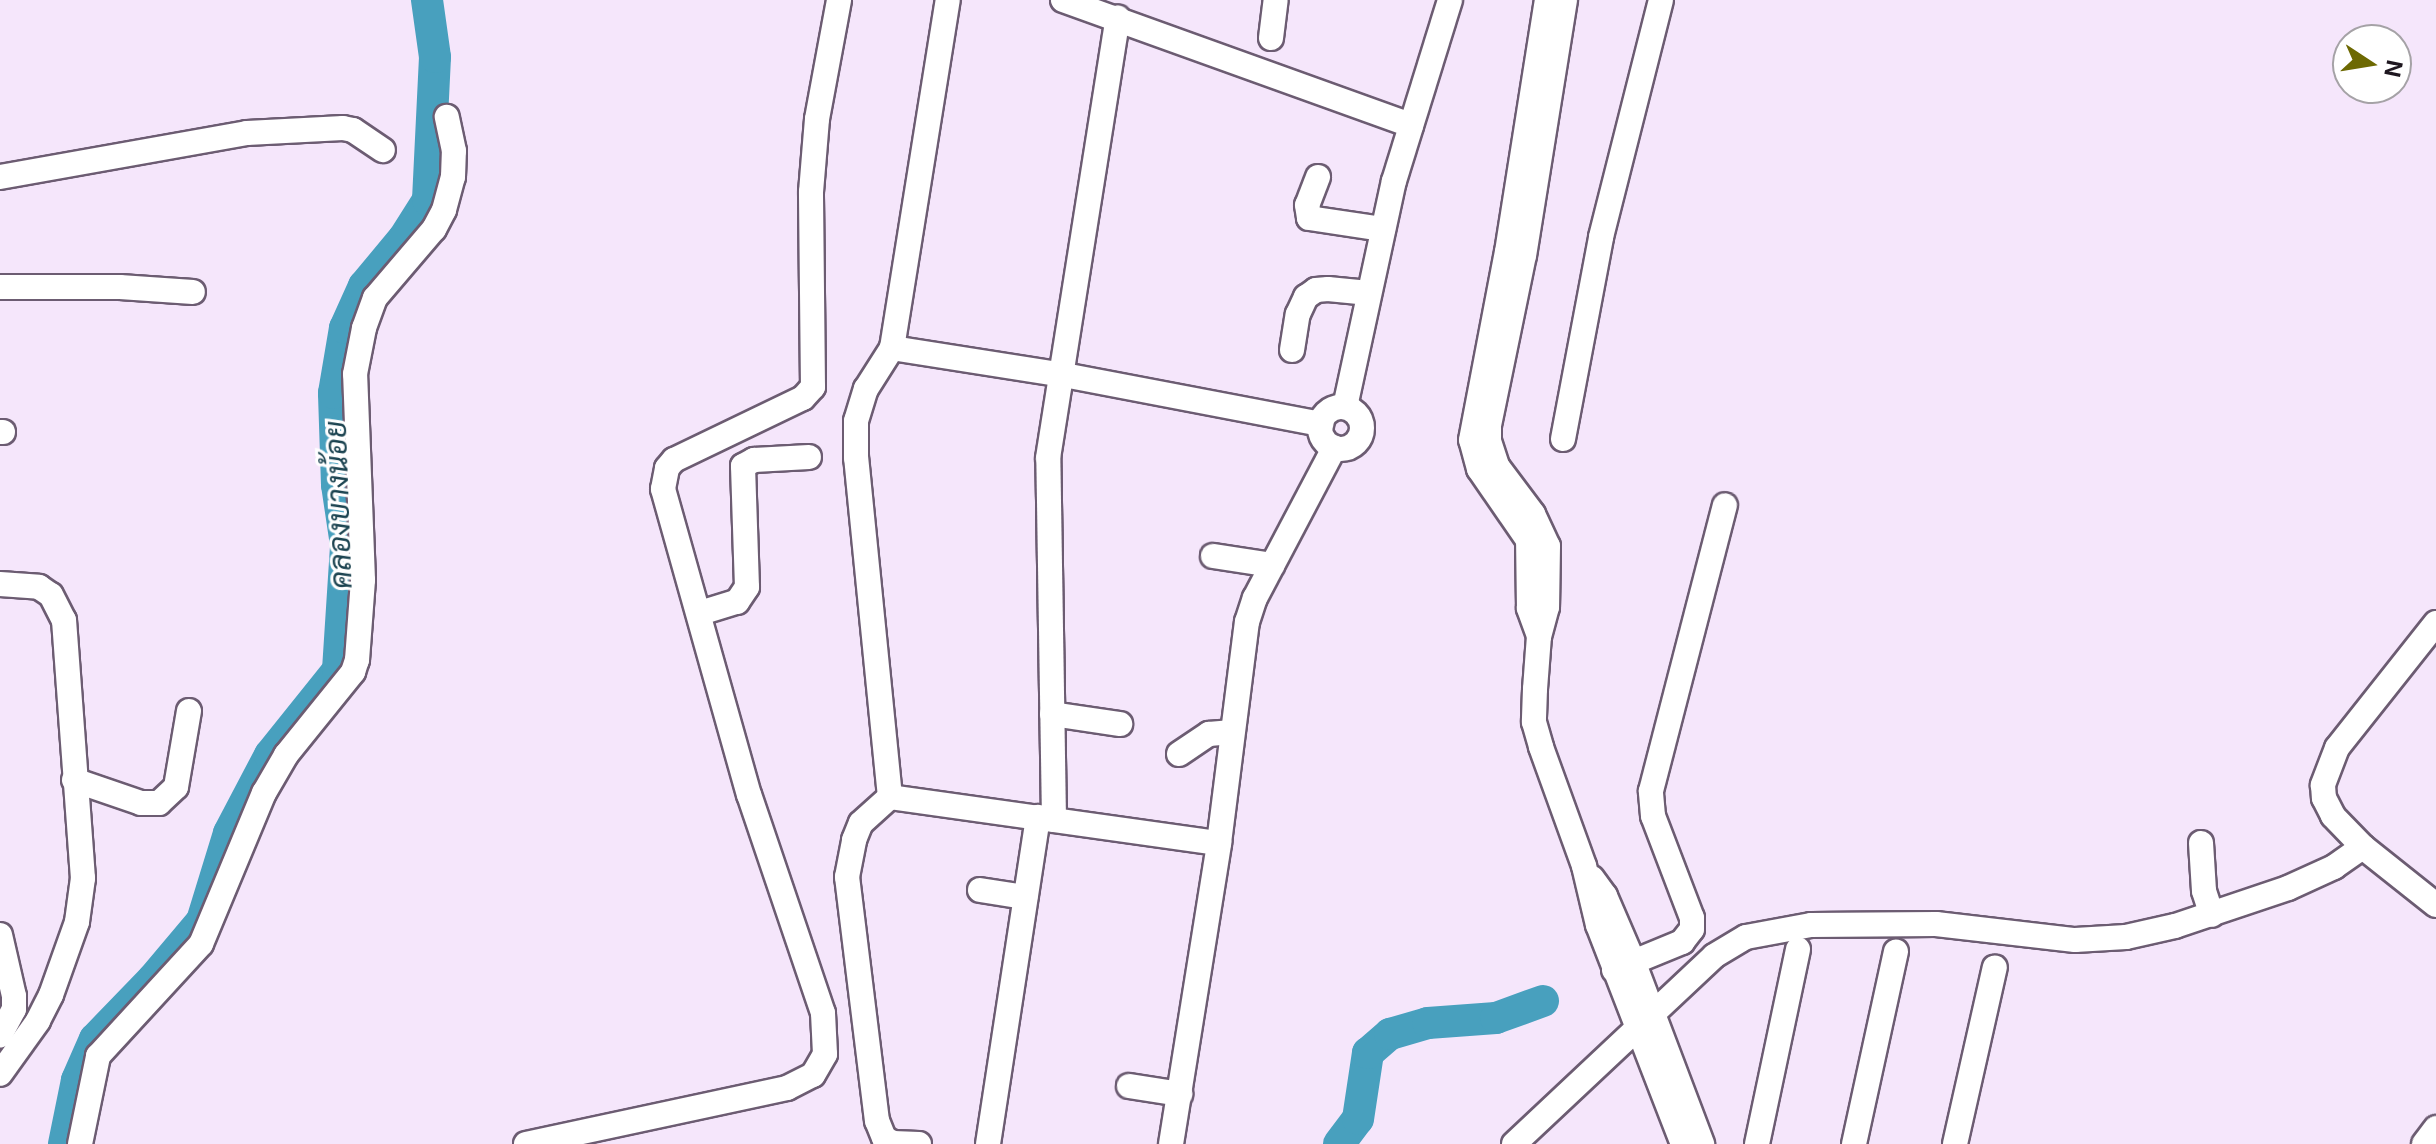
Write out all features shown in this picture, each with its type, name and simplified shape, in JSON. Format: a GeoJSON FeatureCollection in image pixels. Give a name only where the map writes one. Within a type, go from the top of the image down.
{"type":"FeatureCollection","features":[{"type":"Feature","properties":{"kind":"street"},"geometry":{"type":"LineString","coordinates":[[526,1144],[787,1088],[813,1075],[825,1054],[823,1013],[749,795],[700,613],[665,499],[664,477],[674,460],[803,398],[813,387],[811,192],[817,119],[839,0]]}},
{"type":"Feature","properties":{"kind":"street"},"geometry":{"type":"LineString","coordinates":[[890,797],[856,433],[860,401],[892,348],[948,0]]}},
{"type":"Feature","properties":{"kind":"street"},"geometry":{"type":"LineString","coordinates":[[1063,0],[1411,125]]}},
{"type":"Feature","properties":{"kind":"street"},"geometry":{"type":"LineString","coordinates":[[1271,38],[1276,0]]}},
{"type":"Feature","properties":{"kind":"street"},"geometry":{"type":"LineString","coordinates":[[1345,407],[1383,229],[1450,0]]}},
{"type":"Feature","properties":{"kind":"street"},"geometry":{"type":"LineString","coordinates":[[1516,254],[1547,0]]}},
{"type":"Feature","properties":{"kind":"street"},"geometry":{"type":"LineString","coordinates":[[1565,0],[1516,254],[1489,425],[1491,454],[1505,491],[1544,531],[1548,546],[1547,607],[1539,636],[1534,722],[1584,866],[1605,896],[1638,1027],[1683,1144]]}},
{"type":"Feature","properties":{"kind":"street"},"geometry":{"type":"LineString","coordinates":[[1563,439],[1601,237],[1661,0]]}},
{"type":"Feature","properties":{"kind":"street"},"geometry":{"type":"LineString","coordinates":[[988,1144],[1025,897],[1046,818],[1052,714],[1048,458],[1064,375],[1118,18]]}},
{"type":"Feature","properties":{"kind":"street"},"geometry":{"type":"LineString","coordinates":[[80,1144],[98,1056],[201,944],[264,793],[286,755],[353,672],[357,660],[363,580],[355,374],[364,328],[375,298],[434,229],[444,210],[453,177],[454,151],[447,117]]}},
{"type":"Feature","properties":{"kind":"street"},"geometry":{"type":"LineString","coordinates":[[0,177],[261,132],[343,128],[353,130],[383,150]]}},
{"type":"Feature","properties":{"kind":"street"},"geometry":{"type":"LineString","coordinates":[[1318,177],[1307,205],[1309,218],[1383,229]]}},
{"type":"Feature","properties":{"kind":"street"},"geometry":{"type":"LineString","coordinates":[[0,287],[120,287],[193,292]]}},
{"type":"Feature","properties":{"kind":"street"},"geometry":{"type":"LineString","coordinates":[[1292,350],[1298,314],[1306,297],[1316,290],[1328,289],[1369,293]]}},
{"type":"Feature","properties":{"kind":"street"},"geometry":{"type":"LineString","coordinates":[[892,348],[1064,375],[1321,424]]}},
{"type":"Feature","properties":{"kind":"street"},"geometry":{"type":"LineString","coordinates":[[1334,448],[1323,438],[1321,424],[1327,413],[1345,407]]}},
{"type":"Feature","properties":{"kind":"street"},"geometry":{"type":"LineString","coordinates":[[1334,448],[1354,445],[1361,434],[1361,420],[1345,407]]}},
{"type":"Feature","properties":{"kind":"street"},"geometry":{"type":"LineString","coordinates":[[1171,1144],[1219,843],[1247,622],[1272,565],[1334,448]]}},
{"type":"Feature","properties":{"kind":"street"},"geometry":{"type":"LineString","coordinates":[[700,613],[737,602],[747,587],[743,466],[754,460],[809,457]]}},
{"type":"Feature","properties":{"kind":"street"},"geometry":{"type":"LineString","coordinates":[[1624,965],[1682,942],[1692,929],[1692,918],[1653,816],[1651,791],[1725,505]]}},
{"type":"Feature","properties":{"kind":"street"},"geometry":{"type":"LineString","coordinates":[[1213,556],[1272,565]]}},
{"type":"Feature","properties":{"kind":"street"},"geometry":{"type":"LineString","coordinates":[[0,584],[39,587],[59,606],[64,620],[83,878],[77,922],[51,995],[38,1021],[0,1074]]}},
{"type":"Feature","properties":{"kind":"street"},"geometry":{"type":"LineString","coordinates":[[2436,623],[2352,727],[2327,768],[2323,785],[2327,807],[2363,847],[2436,905]]}},
{"type":"Feature","properties":{"kind":"street"},"geometry":{"type":"LineString","coordinates":[[74,780],[141,803],[159,803],[176,787],[189,711]]}},
{"type":"Feature","properties":{"kind":"street"},"geometry":{"type":"LineString","coordinates":[[1052,714],[1120,724]]}},
{"type":"Feature","properties":{"kind":"street"},"geometry":{"type":"LineString","coordinates":[[1179,754],[1209,734],[1232,732]]}},
{"type":"Feature","properties":{"kind":"street"},"geometry":{"type":"LineString","coordinates":[[919,1144],[893,1143],[884,1138],[877,1121],[847,877],[861,823],[890,797],[1219,843]]}},
{"type":"Feature","properties":{"kind":"street"},"geometry":{"type":"LineString","coordinates":[[2201,843],[2204,891],[2212,915]]}},
{"type":"Feature","properties":{"kind":"street"},"geometry":{"type":"LineString","coordinates":[[1514,1144],[1723,949],[1768,930],[1811,925],[1936,924],[2075,940],[2103,940],[2146,934],[2212,915],[2315,877],[2363,847]]}},
{"type":"Feature","properties":{"kind":"street"},"geometry":{"type":"LineString","coordinates":[[980,890],[1025,897]]}},
{"type":"Feature","properties":{"kind":"street"},"geometry":{"type":"LineString","coordinates":[[0,935],[14,996],[10,1019],[0,1035]]}},
{"type":"Feature","properties":{"kind":"street"},"geometry":{"type":"LineString","coordinates":[[1757,1144],[1798,949]]}},
{"type":"Feature","properties":{"kind":"street"},"geometry":{"type":"LineString","coordinates":[[1854,1144],[1896,952]]}},
{"type":"Feature","properties":{"kind":"street"},"geometry":{"type":"LineString","coordinates":[[1955,1144],[1995,967]]}},
{"type":"Feature","properties":{"kind":"street"},"geometry":{"type":"LineString","coordinates":[[1638,1027],[1702,1144]]}},
{"type":"Feature","properties":{"kind":"street"},"geometry":{"type":"LineString","coordinates":[[1129,1086],[1180,1094]]}},
{"type":"Feature","properties":{"kind":"street"},"geometry":{"type":"LineString","coordinates":[[2424,1144],[2436,1128]]}},
{"type":"Feature","properties":{"kind":"waterway","name":"คลองบางน้อย"},"geometry":{"type":"LineString","coordinates":[[64,1144],[77,1080],[95,1039],[153,979],[202,921],[229,833],[270,755],[338,670],[346,545],[337,485],[334,393],[345,328],[364,286],[404,238],[428,200],[435,57],[427,0]]}},
{"type":"Feature","properties":{"kind":"waterway"},"geometry":{"type":"LineString","coordinates":[[1339,1144],[1358,1119],[1368,1053],[1390,1034],[1428,1023],[1496,1018],[1543,1001]]}}]}
